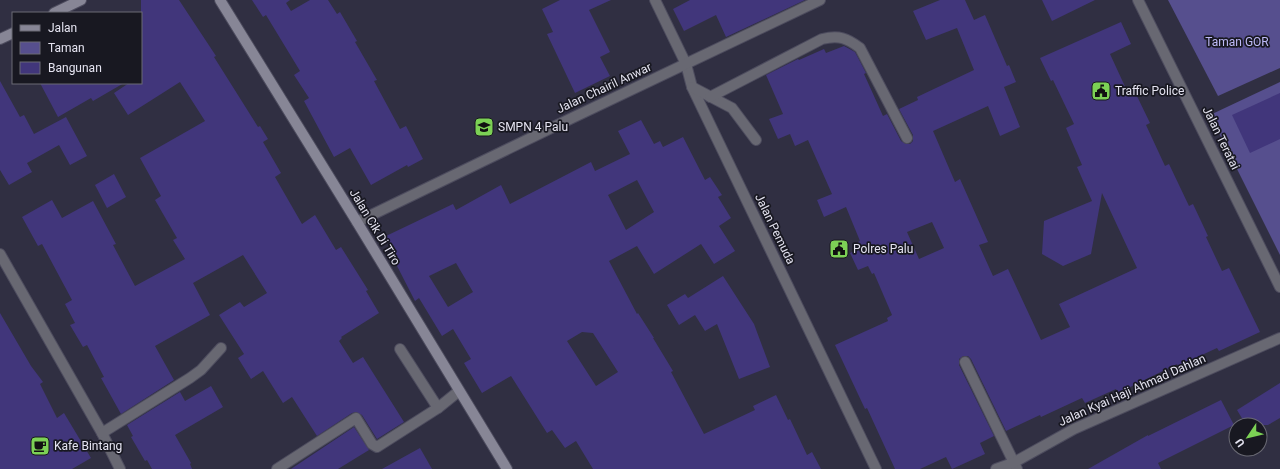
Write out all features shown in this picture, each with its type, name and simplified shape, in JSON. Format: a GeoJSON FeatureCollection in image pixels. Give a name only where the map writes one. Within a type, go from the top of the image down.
{"type":"FeatureCollection","features":[{"type":"Feature","properties":{"kind":"street"},"geometry":{"type":"LineString","coordinates":[[56,12],[81,0]]}},
{"type":"Feature","properties":{"kind":"street","name":"Jalan Cik Di Tiro"},"geometry":{"type":"LineString","coordinates":[[220,0],[507,469]]}},
{"type":"Feature","properties":{"kind":"street","name":"Jalan Pemuda"},"geometry":{"type":"LineString","coordinates":[[655,0],[686,64],[692,88],[876,469]]}},
{"type":"Feature","properties":{"kind":"street","name":"Jalan Chairil Anwar"},"geometry":{"type":"LineString","coordinates":[[357,222],[460,171],[820,0]]}},
{"type":"Feature","properties":{"kind":"street","name":"Jalan Teratai"},"geometry":{"type":"LineString","coordinates":[[1138,0],[1280,287]]}},
{"type":"Feature","properties":{"kind":"street"},"geometry":{"type":"LineString","coordinates":[[0,39],[12,33]]}},
{"type":"Feature","properties":{"kind":"street"},"geometry":{"type":"LineString","coordinates":[[710,97],[822,39],[834,36],[850,41],[860,48],[907,138]]}},
{"type":"Feature","properties":{"kind":"street"},"geometry":{"type":"LineString","coordinates":[[692,88],[732,108],[756,140]]}},
{"type":"Feature","properties":{"kind":"street"},"geometry":{"type":"LineString","coordinates":[[0,254],[102,433],[120,469]]}},
{"type":"Feature","properties":{"kind":"street","name":"Jalan Kyai Haji Ahmad Dahlan"},"geometry":{"type":"LineString","coordinates":[[996,469],[1015,466],[1074,429],[1280,338]]}},
{"type":"Feature","properties":{"kind":"street"},"geometry":{"type":"LineString","coordinates":[[102,433],[190,378],[201,370],[221,348]]}},
{"type":"Feature","properties":{"kind":"street"},"geometry":{"type":"LineString","coordinates":[[400,349],[438,408]]}},
{"type":"Feature","properties":{"kind":"street"},"geometry":{"type":"LineString","coordinates":[[965,362],[1015,466]]}},
{"type":"Feature","properties":{"kind":"street"},"geometry":{"type":"LineString","coordinates":[[277,469],[356,418],[372,444],[377,446],[438,408],[459,391]]}},
{"type":"Feature","properties":{"kind":"green space","name":"Taman GOR"},"geometry":{"type":"Polygon","coordinates":[[[1168,0],[1280,0],[1280,68],[1218,96],[1168,0]]]}},
{"type":"Feature","properties":{"kind":"green space"},"geometry":{"type":"Polygon","coordinates":[[[1280,82],[1280,255],[1210,115],[1280,82]]]}},
{"type":"Feature","properties":{"kind":"building"},"geometry":{"type":"Polygon","coordinates":[[[141,0],[179,0],[216,56],[214,57],[258,127],[260,126],[268,139],[263,142],[281,173],[275,177],[302,224],[315,215],[336,250],[341,247],[368,290],[366,291],[379,313],[341,337],[342,338],[339,341],[353,363],[363,357],[404,422],[377,439],[362,415],[356,412],[352,413],[317,436],[292,397],[283,403],[263,371],[251,379],[238,358],[244,354],[219,315],[240,302],[244,307],[267,293],[243,255],[193,283],[210,315],[155,346],[174,380],[121,414],[101,378],[104,377],[87,345],[83,347],[70,325],[75,323],[65,304],[72,300],[42,244],[38,246],[22,217],[52,200],[62,218],[93,201],[116,244],[113,245],[135,286],[185,259],[173,240],[177,238],[155,200],[161,196],[140,158],[205,121],[180,82],[128,115],[114,93],[128,84],[142,84],[141,0]]]}},
{"type":"Feature","properties":{"kind":"building"},"geometry":{"type":"Polygon","coordinates":[[[252,0],[290,0],[286,3],[291,11],[310,0],[328,0],[337,14],[340,12],[357,41],[355,42],[377,80],[374,81],[400,129],[406,126],[423,159],[408,167],[407,165],[371,185],[350,148],[334,157],[304,101],[309,98],[294,75],[300,71],[266,15],[263,17],[252,0]]]}},
{"type":"Feature","properties":{"kind":"building"},"geometry":{"type":"Polygon","coordinates":[[[560,0],[611,0],[589,10],[610,52],[600,57],[610,76],[575,93],[547,34],[553,32],[542,9],[560,0]]]}},
{"type":"Feature","properties":{"kind":"building"},"geometry":{"type":"Polygon","coordinates":[[[690,0],[805,0],[726,37],[716,15],[684,31],[673,9],[690,0]]]}},
{"type":"Feature","properties":{"kind":"building"},"geometry":{"type":"Polygon","coordinates":[[[940,0],[965,0],[974,20],[985,15],[1007,66],[1009,65],[1016,82],[1004,87],[1020,127],[1000,136],[988,106],[933,131],[955,182],[960,179],[988,242],[979,245],[993,276],[1008,269],[1041,340],[1070,327],[1059,304],[1137,268],[1102,193],[1091,254],[1063,266],[1042,254],[1044,221],[1092,201],[1077,167],[1082,165],[1066,128],[1074,124],[1053,80],[1051,81],[1040,58],[1121,22],[1131,44],[1110,54],[1128,93],[1134,90],[1150,123],[1146,125],[1165,166],[1169,164],[1189,206],[1193,204],[1222,271],[1229,268],[1260,332],[1219,351],[1217,348],[1178,366],[1177,364],[1118,393],[1116,389],[1085,403],[1082,398],[1006,431],[971,359],[968,356],[963,356],[959,359],[959,365],[994,436],[980,443],[985,454],[952,469],[946,457],[920,469],[895,469],[867,408],[865,409],[835,345],[888,321],[887,318],[892,315],[874,273],[872,274],[868,266],[858,270],[850,253],[861,248],[858,242],[860,241],[846,207],[824,217],[817,200],[832,194],[808,140],[795,146],[790,134],[778,139],[769,119],[783,114],[766,75],[798,59],[799,60],[824,49],[826,53],[844,46],[855,52],[866,73],[864,74],[883,116],[887,114],[901,141],[906,144],[910,144],[913,141],[913,135],[899,109],[918,100],[917,97],[974,70],[957,28],[926,40],[913,11],[940,0]],[[932,222],[907,232],[919,259],[944,248],[932,222]]]}},
{"type":"Feature","properties":{"kind":"building"},"geometry":{"type":"Polygon","coordinates":[[[1042,0],[1095,0],[1052,21],[1042,0]]]}},
{"type":"Feature","properties":{"kind":"building"},"geometry":{"type":"Polygon","coordinates":[[[0,81],[20,117],[24,115],[34,134],[66,117],[87,156],[70,165],[59,145],[27,163],[32,172],[9,185],[0,170],[0,81]]]}},
{"type":"Feature","properties":{"kind":"building"},"geometry":{"type":"Polygon","coordinates":[[[41,84],[122,84],[93,101],[91,98],[58,117],[41,84]]]}},
{"type":"Feature","properties":{"kind":"building"},"geometry":{"type":"Polygon","coordinates":[[[1280,93],[1280,139],[1250,153],[1232,115],[1280,93]]]}},
{"type":"Feature","properties":{"kind":"building"},"geometry":{"type":"Polygon","coordinates":[[[641,120],[654,144],[660,141],[663,147],[683,137],[705,180],[710,177],[722,195],[718,197],[731,218],[719,226],[735,251],[714,264],[701,244],[654,274],[637,246],[609,261],[637,314],[638,313],[654,338],[673,371],[671,372],[704,434],[755,410],[753,406],[776,395],[788,420],[790,419],[807,455],[812,452],[821,469],[593,469],[576,441],[565,448],[552,430],[547,433],[511,376],[482,393],[464,363],[471,359],[453,329],[442,336],[419,298],[415,301],[396,264],[400,262],[386,236],[453,204],[456,210],[501,185],[510,204],[591,162],[595,171],[630,154],[618,131],[641,120]],[[637,180],[608,195],[626,230],[654,212],[637,180]],[[456,263],[429,276],[448,307],[473,292],[456,263]],[[582,332],[567,341],[596,386],[618,372],[593,333],[582,332]]]}},
{"type":"Feature","properties":{"kind":"building"},"geometry":{"type":"Polygon","coordinates":[[[114,174],[126,197],[107,208],[95,185],[114,174]]]}},
{"type":"Feature","properties":{"kind":"building"},"geometry":{"type":"Polygon","coordinates":[[[723,276],[754,324],[770,367],[739,379],[717,324],[705,331],[695,315],[679,325],[667,305],[685,294],[688,298],[723,276]]]}},
{"type":"Feature","properties":{"kind":"building"},"geometry":{"type":"Polygon","coordinates":[[[0,313],[31,366],[43,382],[40,384],[57,418],[64,413],[91,458],[72,469],[0,469],[0,313]]]}},
{"type":"Feature","properties":{"kind":"building"},"geometry":{"type":"Polygon","coordinates":[[[1280,383],[1280,418],[1268,425],[1268,417],[1241,417],[1237,410],[1280,383]]]}},
{"type":"Feature","properties":{"kind":"building"},"geometry":{"type":"Polygon","coordinates":[[[211,386],[223,407],[175,435],[191,463],[192,469],[152,469],[147,460],[145,461],[131,437],[133,436],[127,425],[180,392],[185,401],[211,386]]]}},
{"type":"Feature","properties":{"kind":"building"},"geometry":{"type":"Polygon","coordinates":[[[1221,400],[1230,417],[1228,417],[1228,428],[1158,463],[1161,469],[1088,469],[1148,436],[1221,400]]]}},
{"type":"Feature","properties":{"kind":"building"},"geometry":{"type":"Polygon","coordinates":[[[354,427],[369,450],[338,469],[291,469],[354,427]]]}},
{"type":"Feature","properties":{"kind":"building"},"geometry":{"type":"Polygon","coordinates":[[[420,448],[432,469],[382,469],[420,448]]]}},
{"type":"Feature","properties":{"kind":"place","name":"Traffic Police"},"geometry":{"type":"Point","coordinates":[1101,91]}},
{"type":"Feature","properties":{"kind":"place","name":"SMPN 4 Palu"},"geometry":{"type":"Point","coordinates":[484,127]}},
{"type":"Feature","properties":{"kind":"place","name":"Polres Palu"},"geometry":{"type":"Point","coordinates":[839,249]}},
{"type":"Feature","properties":{"kind":"place","name":"Kafe Bintang"},"geometry":{"type":"Point","coordinates":[40,446]}}]}
